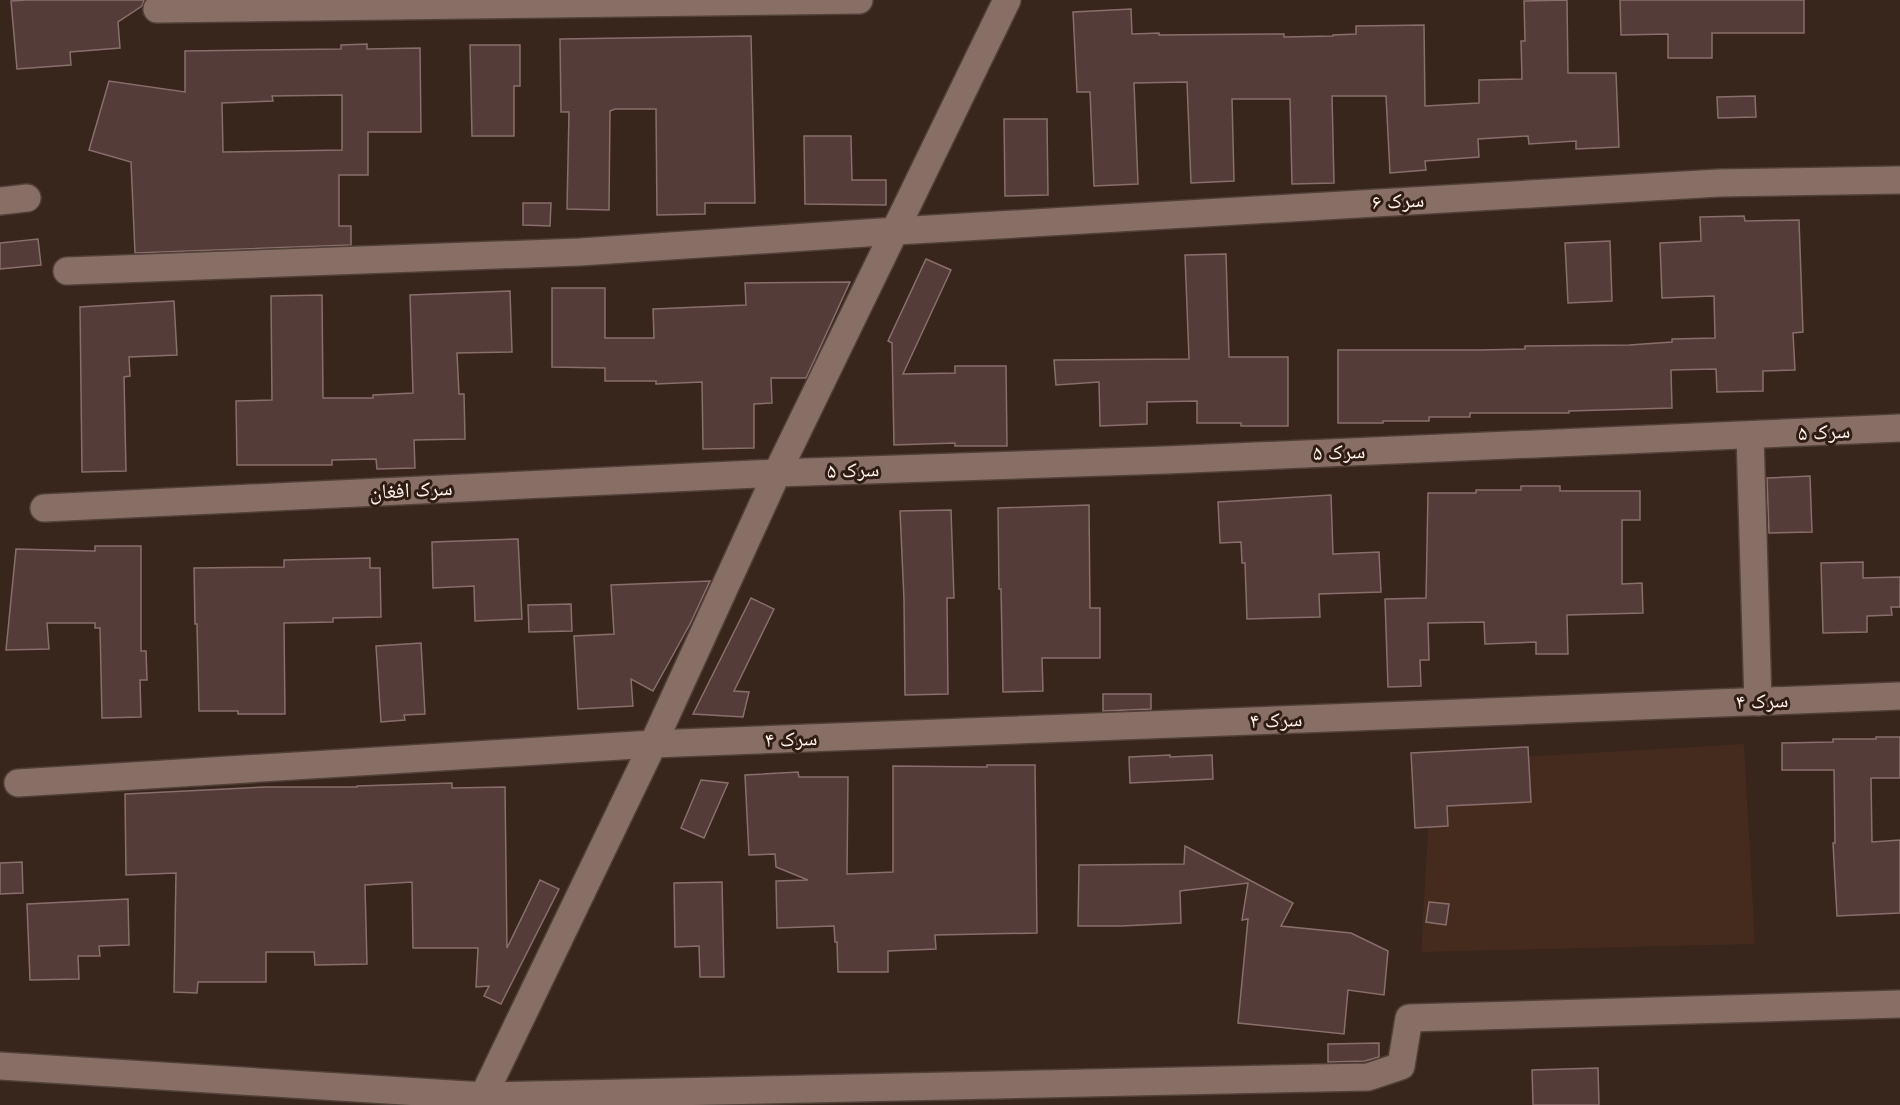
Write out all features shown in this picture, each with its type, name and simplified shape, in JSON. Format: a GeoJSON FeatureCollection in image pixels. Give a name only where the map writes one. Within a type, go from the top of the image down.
{"type":"FeatureCollection","features":[{"type":"Feature","properties":{"kind":"street"},"geometry":{"type":"LineString","coordinates":[[157,9],[858,0]]}},
{"type":"Feature","properties":{"kind":"street"},"geometry":{"type":"LineString","coordinates":[[482,1101],[653,744],[777,473],[1006,0]]}},
{"type":"Feature","properties":{"kind":"street","name":"سرک ۶"},"geometry":{"type":"LineString","coordinates":[[67,271],[580,252],[1707,183],[1900,180]]}},
{"type":"Feature","properties":{"kind":"street"},"geometry":{"type":"LineString","coordinates":[[0,201],[27,198]]}},
{"type":"Feature","properties":{"kind":"street","name":"سرک ۵"},"geometry":{"type":"LineString","coordinates":[[777,473],[1166,460],[1900,428]]}},
{"type":"Feature","properties":{"kind":"street"},"geometry":{"type":"LineString","coordinates":[[1750,435],[1758,702]]}},
{"type":"Feature","properties":{"kind":"street","name":"سرک افغان"},"geometry":{"type":"LineString","coordinates":[[44,508],[777,473]]}},
{"type":"Feature","properties":{"kind":"street","name":"سرک ۴"},"geometry":{"type":"LineString","coordinates":[[18,783],[653,744],[1900,696]]}},
{"type":"Feature","properties":{"kind":"street"},"geometry":{"type":"LineString","coordinates":[[0,1066],[482,1101],[807,1097],[1368,1077],[1401,1066],[1409,1018],[1900,1004]]}},
{"type":"Feature","properties":{"kind":"shaded area"},"geometry":{"type":"Polygon","coordinates":[[[1744,744],[1755,944],[1421,952],[1432,762],[1744,744]]]}},
{"type":"Feature","properties":{"kind":"building"},"geometry":{"type":"Polygon","coordinates":[[[144,0],[142,6],[118,22],[120,48],[70,52],[71,65],[17,69],[11,1],[144,0]]]}},
{"type":"Feature","properties":{"kind":"building"},"geometry":{"type":"Polygon","coordinates":[[[1567,0],[1568,73],[1616,73],[1619,147],[1576,149],[1576,141],[1529,144],[1528,136],[1478,139],[1479,157],[1425,161],[1426,170],[1390,173],[1386,96],[1332,96],[1334,183],[1292,184],[1290,99],[1232,99],[1234,181],[1191,183],[1187,82],[1134,83],[1138,184],[1094,186],[1090,92],[1077,92],[1073,12],[1131,9],[1132,34],[1159,33],[1159,35],[1333,36],[1356,34],[1356,26],[1424,25],[1425,106],[1479,103],[1479,80],[1522,79],[1521,41],[1525,41],[1524,1],[1567,0]]]}},
{"type":"Feature","properties":{"kind":"building"},"geometry":{"type":"Polygon","coordinates":[[[1620,0],[1804,0],[1804,33],[1712,33],[1712,58],[1668,58],[1668,34],[1621,35],[1620,0]]]}},
{"type":"Feature","properties":{"kind":"building"},"geometry":{"type":"Polygon","coordinates":[[[751,36],[755,203],[705,203],[705,214],[657,215],[656,109],[615,109],[610,111],[609,210],[567,209],[569,112],[561,112],[560,39],[751,36]]]}},
{"type":"Feature","properties":{"kind":"building"},"geometry":{"type":"Polygon","coordinates":[[[367,44],[367,49],[420,48],[421,132],[368,132],[368,175],[339,175],[339,226],[351,226],[351,245],[135,253],[131,162],[89,150],[109,81],[185,92],[185,51],[341,49],[341,45],[367,44]],[[342,95],[272,96],[273,101],[222,103],[223,152],[342,150],[342,95]]]}},
{"type":"Feature","properties":{"kind":"building"},"geometry":{"type":"Polygon","coordinates":[[[470,45],[520,45],[520,86],[514,86],[514,136],[472,136],[470,45]]]}},
{"type":"Feature","properties":{"kind":"building"},"geometry":{"type":"Polygon","coordinates":[[[1755,96],[1756,117],[1718,118],[1717,97],[1755,96]]]}},
{"type":"Feature","properties":{"kind":"building"},"geometry":{"type":"Polygon","coordinates":[[[1004,119],[1047,119],[1048,195],[1005,196],[1004,119]]]}},
{"type":"Feature","properties":{"kind":"building"},"geometry":{"type":"Polygon","coordinates":[[[804,136],[851,136],[852,180],[886,180],[886,205],[805,204],[804,136]]]}},
{"type":"Feature","properties":{"kind":"building"},"geometry":{"type":"Polygon","coordinates":[[[523,203],[551,203],[550,226],[523,225],[523,203]]]}},
{"type":"Feature","properties":{"kind":"building"},"geometry":{"type":"Polygon","coordinates":[[[1744,216],[1745,221],[1799,220],[1803,332],[1793,333],[1795,370],[1763,371],[1763,391],[1717,392],[1716,369],[1671,370],[1672,408],[1569,411],[1569,413],[1470,413],[1470,417],[1429,417],[1429,421],[1338,423],[1338,350],[1525,349],[1525,346],[1629,345],[1672,342],[1672,339],[1715,338],[1714,296],[1662,298],[1660,243],[1701,241],[1700,217],[1744,216]]]}},
{"type":"Feature","properties":{"kind":"building"},"geometry":{"type":"Polygon","coordinates":[[[38,239],[41,265],[0,269],[0,243],[38,239]]]}},
{"type":"Feature","properties":{"kind":"building"},"geometry":{"type":"Polygon","coordinates":[[[1610,241],[1612,301],[1568,303],[1565,243],[1610,241]]]}},
{"type":"Feature","properties":{"kind":"building"},"geometry":{"type":"Polygon","coordinates":[[[1226,254],[1229,357],[1288,357],[1288,426],[1197,423],[1197,401],[1147,402],[1147,424],[1100,426],[1099,382],[1056,385],[1054,360],[1189,359],[1185,255],[1226,254]]]}},
{"type":"Feature","properties":{"kind":"building"},"geometry":{"type":"Polygon","coordinates":[[[926,259],[951,270],[903,374],[955,373],[955,366],[1006,366],[1007,446],[955,446],[955,443],[894,445],[892,343],[888,341],[926,259]]]}},
{"type":"Feature","properties":{"kind":"building"},"geometry":{"type":"Polygon","coordinates":[[[850,282],[806,378],[771,378],[772,403],[754,404],[754,448],[703,449],[702,382],[656,384],[656,381],[605,381],[605,368],[552,367],[552,288],[605,288],[605,338],[654,338],[653,309],[746,305],[745,283],[850,282]]]}},
{"type":"Feature","properties":{"kind":"building"},"geometry":{"type":"Polygon","coordinates":[[[510,291],[512,352],[457,353],[459,394],[464,394],[465,439],[414,440],[415,468],[377,469],[376,459],[332,460],[332,465],[237,465],[236,401],[272,400],[271,296],[322,295],[323,398],[373,398],[373,395],[413,393],[410,295],[510,291]]]}},
{"type":"Feature","properties":{"kind":"building"},"geometry":{"type":"Polygon","coordinates":[[[174,301],[177,355],[129,357],[130,376],[124,377],[126,471],[82,472],[80,307],[174,301]]]}},
{"type":"Feature","properties":{"kind":"building"},"geometry":{"type":"Polygon","coordinates":[[[1810,476],[1812,532],[1769,533],[1767,478],[1810,476]]]}},
{"type":"Feature","properties":{"kind":"building"},"geometry":{"type":"Polygon","coordinates":[[[1521,486],[1560,486],[1560,491],[1640,491],[1640,520],[1622,520],[1622,584],[1642,583],[1643,613],[1567,615],[1568,654],[1536,654],[1536,642],[1485,644],[1484,622],[1428,623],[1429,660],[1420,660],[1421,686],[1388,687],[1385,599],[1426,598],[1428,493],[1521,490],[1521,486]]]}},
{"type":"Feature","properties":{"kind":"building"},"geometry":{"type":"Polygon","coordinates":[[[1331,495],[1333,554],[1379,552],[1381,592],[1319,594],[1320,617],[1247,619],[1245,563],[1242,563],[1241,542],[1220,543],[1218,502],[1331,495]]]}},
{"type":"Feature","properties":{"kind":"building"},"geometry":{"type":"Polygon","coordinates":[[[1089,505],[1090,608],[1100,608],[1100,658],[1042,658],[1043,691],[1003,692],[998,508],[1089,505]]]}},
{"type":"Feature","properties":{"kind":"building"},"geometry":{"type":"Polygon","coordinates":[[[951,510],[954,598],[947,598],[948,694],[905,695],[900,511],[951,510]]]}},
{"type":"Feature","properties":{"kind":"building"},"geometry":{"type":"Polygon","coordinates":[[[518,539],[522,619],[475,621],[474,586],[433,588],[432,542],[518,539]]]}},
{"type":"Feature","properties":{"kind":"building"},"geometry":{"type":"Polygon","coordinates":[[[95,546],[141,546],[141,651],[146,651],[147,680],[140,680],[141,717],[102,718],[100,628],[95,628],[95,623],[47,623],[49,649],[6,650],[16,549],[95,551],[95,546]]]}},
{"type":"Feature","properties":{"kind":"building"},"geometry":{"type":"Polygon","coordinates":[[[370,558],[370,568],[380,568],[381,617],[333,618],[333,622],[284,623],[285,714],[199,711],[194,568],[284,567],[284,560],[370,558]]]}},
{"type":"Feature","properties":{"kind":"building"},"geometry":{"type":"Polygon","coordinates":[[[1863,562],[1863,578],[1900,577],[1900,607],[1891,607],[1892,615],[1867,616],[1867,632],[1823,633],[1821,563],[1863,562]]]}},
{"type":"Feature","properties":{"kind":"building"},"geometry":{"type":"Polygon","coordinates":[[[710,581],[690,624],[653,691],[631,679],[633,706],[578,709],[574,636],[614,634],[611,585],[710,581]]]}},
{"type":"Feature","properties":{"kind":"building"},"geometry":{"type":"Polygon","coordinates":[[[751,598],[774,609],[734,691],[749,692],[743,717],[693,714],[751,598]]]}},
{"type":"Feature","properties":{"kind":"building"},"geometry":{"type":"Polygon","coordinates":[[[571,604],[572,631],[529,632],[528,605],[571,604]]]}},
{"type":"Feature","properties":{"kind":"building"},"geometry":{"type":"Polygon","coordinates":[[[421,643],[425,714],[404,715],[405,720],[381,722],[376,646],[421,643]]]}},
{"type":"Feature","properties":{"kind":"building"},"geometry":{"type":"Polygon","coordinates":[[[1103,694],[1151,694],[1151,709],[1103,711],[1103,694]]]}},
{"type":"Feature","properties":{"kind":"building"},"geometry":{"type":"Polygon","coordinates":[[[1876,737],[1900,737],[1900,778],[1871,778],[1872,842],[1900,840],[1900,913],[1837,916],[1833,843],[1835,843],[1834,770],[1782,770],[1782,743],[1833,742],[1833,739],[1876,739],[1876,737]]]}},
{"type":"Feature","properties":{"kind":"building"},"geometry":{"type":"Polygon","coordinates":[[[1528,747],[1531,802],[1447,806],[1448,826],[1415,828],[1411,753],[1528,747]]]}},
{"type":"Feature","properties":{"kind":"building"},"geometry":{"type":"Polygon","coordinates":[[[1170,755],[1170,757],[1212,755],[1213,779],[1130,783],[1129,757],[1170,755]]]}},
{"type":"Feature","properties":{"kind":"building"},"geometry":{"type":"Polygon","coordinates":[[[987,765],[1035,765],[1037,933],[935,935],[936,949],[888,951],[888,972],[838,972],[834,926],[777,928],[776,881],[808,880],[776,867],[775,854],[749,855],[745,775],[798,772],[799,777],[848,777],[847,874],[893,872],[893,766],[987,767],[987,765]]]}},
{"type":"Feature","properties":{"kind":"building"},"geometry":{"type":"Polygon","coordinates":[[[701,780],[728,783],[704,838],[681,828],[701,780]]]}},
{"type":"Feature","properties":{"kind":"building"},"geometry":{"type":"Polygon","coordinates":[[[452,783],[452,788],[505,787],[507,948],[540,880],[559,889],[501,1004],[484,996],[489,986],[476,987],[478,948],[413,948],[412,882],[365,885],[367,964],[315,965],[314,952],[266,952],[266,982],[198,982],[197,993],[174,992],[176,873],[126,875],[125,794],[266,787],[357,787],[452,783]]]}},
{"type":"Feature","properties":{"kind":"building"},"geometry":{"type":"Polygon","coordinates":[[[1185,846],[1293,903],[1281,926],[1351,933],[1388,951],[1384,995],[1348,990],[1344,1034],[1238,1023],[1248,919],[1242,920],[1248,883],[1180,891],[1181,923],[1078,926],[1079,865],[1184,864],[1185,846]]]}},
{"type":"Feature","properties":{"kind":"building"},"geometry":{"type":"Polygon","coordinates":[[[22,862],[23,893],[0,894],[0,863],[22,862]]]}},
{"type":"Feature","properties":{"kind":"building"},"geometry":{"type":"Polygon","coordinates":[[[722,882],[724,977],[700,977],[699,946],[675,947],[674,883],[722,882]]]}},
{"type":"Feature","properties":{"kind":"building"},"geometry":{"type":"Polygon","coordinates":[[[128,899],[129,945],[99,946],[100,956],[78,956],[79,979],[30,980],[27,904],[128,899]]]}},
{"type":"Feature","properties":{"kind":"building"},"geometry":{"type":"Polygon","coordinates":[[[1429,902],[1449,904],[1446,925],[1426,922],[1429,902]]]}},
{"type":"Feature","properties":{"kind":"building"},"geometry":{"type":"Polygon","coordinates":[[[1379,1043],[1379,1057],[1365,1061],[1328,1062],[1328,1044],[1379,1043]]]}},
{"type":"Feature","properties":{"kind":"building"},"geometry":{"type":"Polygon","coordinates":[[[1598,1068],[1599,1105],[1533,1105],[1532,1070],[1598,1068]]]}}]}
